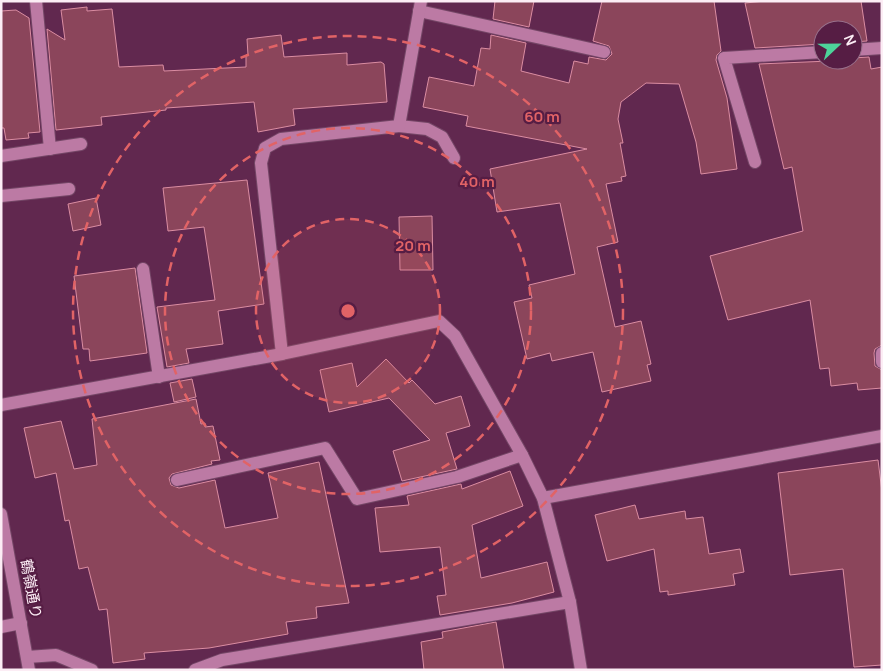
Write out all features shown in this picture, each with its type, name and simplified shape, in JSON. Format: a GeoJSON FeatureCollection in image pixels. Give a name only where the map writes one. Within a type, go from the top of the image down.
{"type":"FeatureCollection","features":[{"type":"Feature","properties":{"kind":"street"},"geometry":{"type":"LineString","coordinates":[[36,1],[50,149]]}},
{"type":"Feature","properties":{"kind":"street"},"geometry":{"type":"LineString","coordinates":[[399,126],[420,6],[604,52]]}},
{"type":"Feature","properties":{"kind":"street"},"geometry":{"type":"LineString","coordinates":[[863,49],[882,48]]}},
{"type":"Feature","properties":{"kind":"street"},"geometry":{"type":"LineString","coordinates":[[755,162],[724,58],[813,53]]}},
{"type":"Feature","properties":{"kind":"street"},"geometry":{"type":"LineString","coordinates":[[282,354],[261,163],[265,148],[281,139],[399,126],[427,129],[442,137],[454,158]]}},
{"type":"Feature","properties":{"kind":"street"},"geometry":{"type":"LineString","coordinates":[[1,156],[82,144]]}},
{"type":"Feature","properties":{"kind":"street"},"geometry":{"type":"LineString","coordinates":[[1,196],[70,188]]}},
{"type":"Feature","properties":{"kind":"street"},"geometry":{"type":"LineString","coordinates":[[144,269],[160,377]]}},
{"type":"Feature","properties":{"kind":"street"},"geometry":{"type":"LineString","coordinates":[[1,405],[282,354],[440,321],[456,336],[522,455],[543,498],[570,602],[581,670]]}},
{"type":"Feature","properties":{"kind":"street"},"geometry":{"type":"LineString","coordinates":[[882,353],[882,362]]}},
{"type":"Feature","properties":{"kind":"street"},"geometry":{"type":"LineString","coordinates":[[543,498],[882,436]]}},
{"type":"Feature","properties":{"kind":"street"},"geometry":{"type":"LineString","coordinates":[[177,480],[325,448],[357,498],[457,477],[522,455]]}},
{"type":"Feature","properties":{"kind":"street","name":"鶴嶺通り"},"geometry":{"type":"LineString","coordinates":[[1,514],[29,670]]}},
{"type":"Feature","properties":{"kind":"street"},"geometry":{"type":"LineString","coordinates":[[195,670],[222,660],[570,602]]}},
{"type":"Feature","properties":{"kind":"street"},"geometry":{"type":"LineString","coordinates":[[1,627],[21,623]]}},
{"type":"Feature","properties":{"kind":"street"},"geometry":{"type":"LineString","coordinates":[[27,657],[56,656],[92,670]]}},
{"type":"Feature","properties":{"kind":"building"},"geometry":{"type":"Polygon","coordinates":[[[495,1],[534,1],[529,27],[493,19],[495,1]]]}},
{"type":"Feature","properties":{"kind":"building"},"geometry":{"type":"Polygon","coordinates":[[[602,1],[714,1],[721,51],[717,55],[716,60],[727,98],[737,169],[701,174],[696,142],[679,84],[646,83],[621,102],[618,119],[623,143],[620,143],[626,176],[621,177],[622,181],[606,184],[618,242],[597,247],[615,327],[641,321],[651,364],[647,365],[651,381],[602,392],[593,352],[552,361],[550,353],[527,359],[514,302],[532,298],[529,285],[575,274],[560,203],[497,212],[490,169],[587,149],[466,126],[468,116],[423,107],[429,77],[474,86],[481,48],[490,49],[491,35],[526,43],[521,71],[569,83],[574,61],[588,64],[589,57],[606,60],[612,54],[609,46],[593,41],[602,1]]]}},
{"type":"Feature","properties":{"kind":"building"},"geometry":{"type":"Polygon","coordinates":[[[765,1],[861,1],[867,41],[863,41],[863,20],[813,20],[813,45],[755,48],[745,3],[765,1]]]}},
{"type":"Feature","properties":{"kind":"building"},"geometry":{"type":"Polygon","coordinates":[[[87,7],[87,11],[112,9],[119,67],[163,65],[164,71],[246,67],[246,55],[248,55],[247,39],[281,35],[284,57],[347,53],[347,65],[381,62],[384,64],[387,102],[293,109],[295,125],[258,132],[254,102],[166,108],[166,110],[101,117],[102,125],[56,130],[47,29],[65,40],[61,10],[87,7]]]}},
{"type":"Feature","properties":{"kind":"building"},"geometry":{"type":"Polygon","coordinates":[[[16,10],[29,18],[40,132],[28,133],[29,138],[6,140],[4,128],[1,128],[1,11],[16,10]]]}},
{"type":"Feature","properties":{"kind":"building"},"geometry":{"type":"Polygon","coordinates":[[[863,57],[869,57],[871,69],[882,67],[882,345],[875,349],[874,353],[875,366],[882,370],[882,388],[858,390],[857,383],[831,386],[829,368],[820,369],[810,300],[728,320],[710,256],[803,231],[792,167],[784,169],[759,64],[813,62],[813,70],[863,70],[863,57]]]}},
{"type":"Feature","properties":{"kind":"building"},"geometry":{"type":"Polygon","coordinates":[[[247,180],[264,304],[218,311],[223,344],[186,349],[189,363],[167,367],[157,307],[215,300],[204,227],[168,231],[163,188],[247,180]]]}},
{"type":"Feature","properties":{"kind":"building"},"geometry":{"type":"Polygon","coordinates":[[[96,198],[101,225],[73,231],[68,204],[96,198]]]}},
{"type":"Feature","properties":{"kind":"building"},"geometry":{"type":"Polygon","coordinates":[[[432,216],[433,270],[400,270],[399,217],[432,216]]]}},
{"type":"Feature","properties":{"kind":"building"},"geometry":{"type":"Polygon","coordinates":[[[135,268],[147,353],[90,361],[89,349],[83,349],[74,276],[135,268]]]}},
{"type":"Feature","properties":{"kind":"building"},"geometry":{"type":"Polygon","coordinates":[[[386,359],[409,383],[412,380],[435,404],[461,396],[470,426],[446,433],[457,469],[402,481],[393,451],[430,440],[389,398],[329,412],[320,370],[352,363],[357,387],[386,359]]]}},
{"type":"Feature","properties":{"kind":"building"},"geometry":{"type":"Polygon","coordinates":[[[192,379],[196,397],[174,402],[170,383],[192,379]]]}},
{"type":"Feature","properties":{"kind":"building"},"geometry":{"type":"Polygon","coordinates":[[[196,399],[201,424],[205,423],[205,427],[213,426],[220,460],[211,461],[212,464],[172,474],[169,478],[171,485],[179,488],[215,480],[225,528],[278,518],[268,473],[319,462],[349,603],[316,607],[317,618],[286,622],[288,634],[209,648],[144,653],[145,659],[113,663],[107,609],[99,610],[88,567],[79,569],[69,520],[65,521],[56,473],[35,478],[24,428],[61,421],[74,469],[97,465],[92,419],[196,399]]]}},
{"type":"Feature","properties":{"kind":"building"},"geometry":{"type":"Polygon","coordinates":[[[878,460],[882,492],[882,665],[854,667],[843,569],[790,575],[778,473],[878,460]]]}},
{"type":"Feature","properties":{"kind":"building"},"geometry":{"type":"Polygon","coordinates":[[[510,471],[523,506],[472,525],[481,578],[547,562],[554,592],[512,603],[440,615],[437,596],[446,595],[440,547],[380,552],[375,508],[409,505],[407,496],[461,484],[462,489],[510,471]]]}},
{"type":"Feature","properties":{"kind":"building"},"geometry":{"type":"Polygon","coordinates":[[[635,505],[639,519],[685,511],[686,519],[703,517],[709,554],[740,549],[744,572],[733,574],[735,585],[668,595],[668,591],[660,592],[654,549],[607,561],[595,515],[635,505]]]}},
{"type":"Feature","properties":{"kind":"building"},"geometry":{"type":"Polygon","coordinates":[[[496,622],[504,670],[424,670],[421,642],[443,638],[442,632],[496,622]]]}}]}
